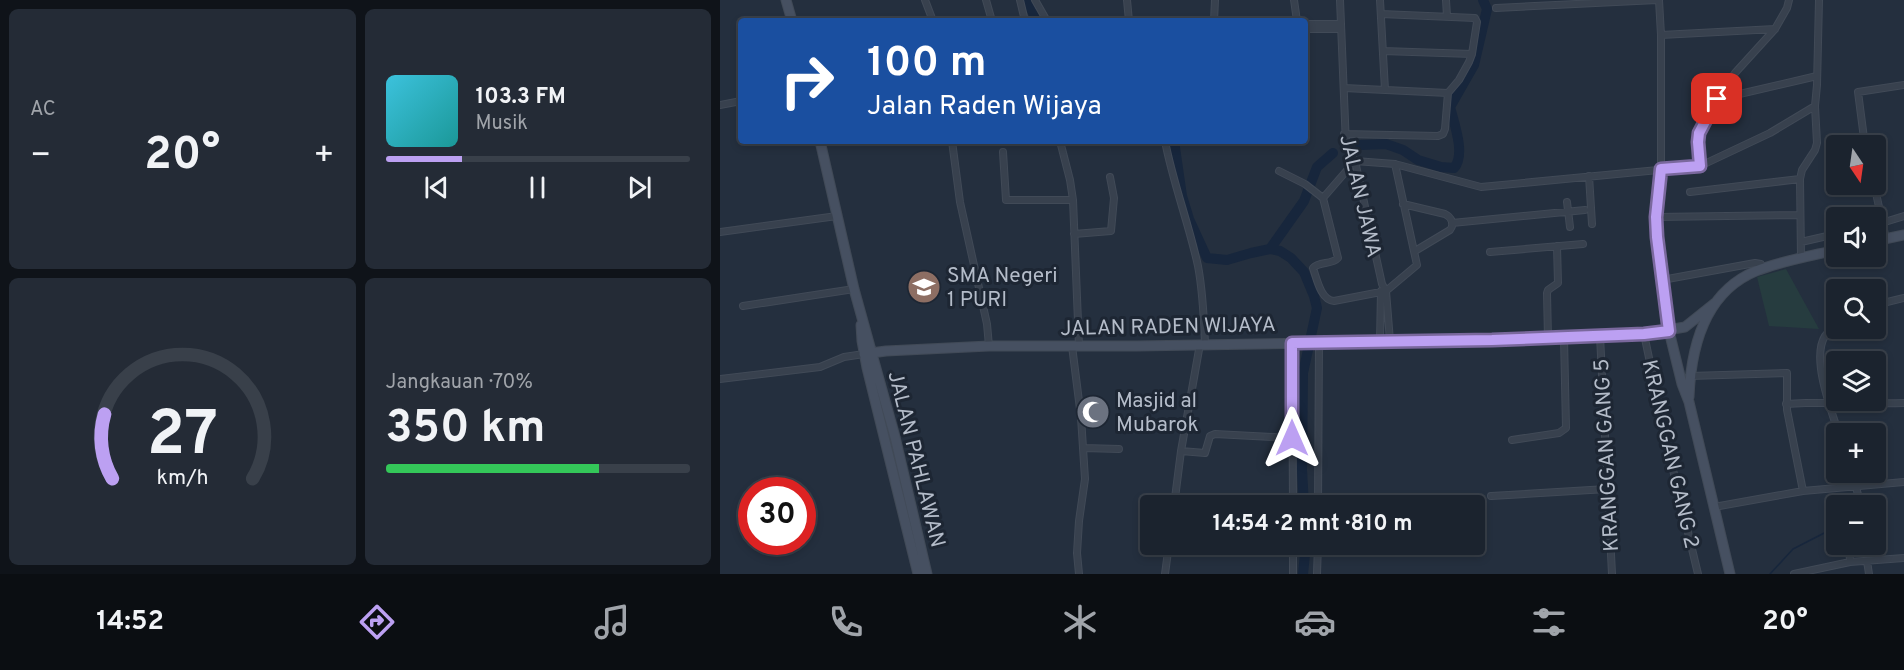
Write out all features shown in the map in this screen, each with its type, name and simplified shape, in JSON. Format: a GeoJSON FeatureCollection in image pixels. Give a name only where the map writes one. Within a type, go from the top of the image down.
{"type":"FeatureCollection","features":[{"type":"Feature","properties":{"kind":"main road"},"geometry":{"type":"LineString","coordinates":[[786,0],[791,18]]}},
{"type":"Feature","properties":{"kind":"main road"},"geometry":{"type":"LineString","coordinates":[[821,144],[868,353]]}},
{"type":"Feature","properties":{"kind":"main road"},"geometry":{"type":"LineString","coordinates":[[1886,239],[1904,235]]}},
{"type":"Feature","properties":{"kind":"main road"},"geometry":{"type":"LineString","coordinates":[[1689,402],[1690,376],[1700,330],[1724,292],[1738,281],[1764,269],[1826,252]]}},
{"type":"Feature","properties":{"kind":"main road","name":"JALAN RADEN WIJAYA"},"geometry":{"type":"LineString","coordinates":[[868,353],[989,346],[1316,343],[1564,338],[1644,334],[1685,327],[1715,303]]}},
{"type":"Feature","properties":{"kind":"main road"},"geometry":{"type":"LineString","coordinates":[[1669,331],[1682,384],[1689,402],[1730,574]]}},
{"type":"Feature","properties":{"kind":"main road","name":"JALAN PAHLAWAN"},"geometry":{"type":"LineString","coordinates":[[868,353],[895,437],[926,574]]}},
{"type":"Feature","properties":{"kind":"main road","name":"JALAN PAHLAWAN"},"geometry":{"type":"LineString","coordinates":[[868,353],[918,574]]}},
{"type":"Feature","properties":{"kind":"street"},"geometry":{"type":"LineString","coordinates":[[925,0],[932,18]]}},
{"type":"Feature","properties":{"kind":"street"},"geometry":{"type":"LineString","coordinates":[[986,0],[991,18]]}},
{"type":"Feature","properties":{"kind":"street"},"geometry":{"type":"LineString","coordinates":[[1020,0],[1024,18]]}},
{"type":"Feature","properties":{"kind":"street"},"geometry":{"type":"LineString","coordinates":[[1035,0],[1045,18]]}},
{"type":"Feature","properties":{"kind":"street"},"geometry":{"type":"LineString","coordinates":[[1127,0],[1129,18]]}},
{"type":"Feature","properties":{"kind":"street"},"geometry":{"type":"LineString","coordinates":[[1214,18],[1215,0]]}},
{"type":"Feature","properties":{"kind":"street"},"geometry":{"type":"LineString","coordinates":[[1294,0],[1297,18]]}},
{"type":"Feature","properties":{"kind":"street","name":"JALAN JAWA"},"geometry":{"type":"LineString","coordinates":[[1340,0],[1344,134],[1346,145],[1354,158],[1382,284],[1385,341]]}},
{"type":"Feature","properties":{"kind":"street"},"geometry":{"type":"LineString","coordinates":[[1380,0],[1385,90]]}},
{"type":"Feature","properties":{"kind":"street"},"geometry":{"type":"LineString","coordinates":[[1446,0],[1447,16]]}},
{"type":"Feature","properties":{"kind":"street"},"geometry":{"type":"LineString","coordinates":[[1496,8],[1658,0],[1661,35],[1661,169],[1656,217],[1669,331]]}},
{"type":"Feature","properties":{"kind":"street"},"geometry":{"type":"LineString","coordinates":[[1700,166],[1699,133],[1717,99],[1735,73],[1775,29],[1789,0]]}},
{"type":"Feature","properties":{"kind":"street"},"geometry":{"type":"LineString","coordinates":[[1801,258],[1800,178],[1802,170],[1816,147],[1815,106],[1819,0]]}},
{"type":"Feature","properties":{"kind":"street"},"geometry":{"type":"LineString","coordinates":[[1344,134],[1438,136],[1443,134],[1448,93],[1463,74],[1472,54],[1476,19],[1381,14]]}},
{"type":"Feature","properties":{"kind":"street"},"geometry":{"type":"LineString","coordinates":[[1308,24],[1341,26]]}},
{"type":"Feature","properties":{"kind":"street"},"geometry":{"type":"LineString","coordinates":[[1308,29],[1341,26]]}},
{"type":"Feature","properties":{"kind":"street"},"geometry":{"type":"LineString","coordinates":[[1661,35],[1775,29]]}},
{"type":"Feature","properties":{"kind":"street"},"geometry":{"type":"LineString","coordinates":[[1383,51],[1472,54]]}},
{"type":"Feature","properties":{"kind":"street"},"geometry":{"type":"LineString","coordinates":[[1717,99],[1817,76]]}},
{"type":"Feature","properties":{"kind":"street"},"geometry":{"type":"LineString","coordinates":[[1864,135],[1858,92],[1904,85]]}},
{"type":"Feature","properties":{"kind":"street"},"geometry":{"type":"LineString","coordinates":[[1344,88],[1448,93]]}},
{"type":"Feature","properties":{"kind":"street"},"geometry":{"type":"LineString","coordinates":[[720,105],[738,102]]}},
{"type":"Feature","properties":{"kind":"street"},"geometry":{"type":"LineString","coordinates":[[1323,198],[1354,158],[1395,164],[1472,185],[1490,187],[1700,166],[1770,133],[1815,106]]}},
{"type":"Feature","properties":{"kind":"street"},"geometry":{"type":"LineString","coordinates":[[952,144],[962,212],[982,302],[989,346]]}},
{"type":"Feature","properties":{"kind":"street"},"geometry":{"type":"LineString","coordinates":[[1061,144],[1070,180],[1074,234],[1075,346],[1084,479],[1077,553],[1079,574]]}},
{"type":"Feature","properties":{"kind":"street"},"geometry":{"type":"LineString","coordinates":[[1166,144],[1198,267],[1203,297],[1203,344],[1181,451],[1175,495]]}},
{"type":"Feature","properties":{"kind":"street"},"geometry":{"type":"LineString","coordinates":[[1003,152],[1006,200],[1072,200]]}},
{"type":"Feature","properties":{"kind":"street"},"geometry":{"type":"LineString","coordinates":[[1279,171],[1305,184],[1323,198],[1338,257],[1335,261],[1314,267],[1326,299],[1334,301],[1383,292],[1416,267],[1418,262],[1416,251],[1395,164]]}},
{"type":"Feature","properties":{"kind":"street"},"geometry":{"type":"LineString","coordinates":[[1589,176],[1592,224]]}},
{"type":"Feature","properties":{"kind":"street"},"geometry":{"type":"LineString","coordinates":[[1074,234],[1111,231],[1114,198],[1110,177]]}},
{"type":"Feature","properties":{"kind":"street"},"geometry":{"type":"LineString","coordinates":[[1690,192],[1800,178]]}},
{"type":"Feature","properties":{"kind":"street"},"geometry":{"type":"LineString","coordinates":[[1567,202],[1570,227]]}},
{"type":"Feature","properties":{"kind":"street"},"geometry":{"type":"LineString","coordinates":[[1403,204],[1445,214],[1450,217],[1452,223],[1450,230],[1416,251]]}},
{"type":"Feature","properties":{"kind":"street"},"geometry":{"type":"LineString","coordinates":[[1452,223],[1585,210]]}},
{"type":"Feature","properties":{"kind":"street"},"geometry":{"type":"LineString","coordinates":[[1656,217],[1799,215]]}},
{"type":"Feature","properties":{"kind":"street"},"geometry":{"type":"LineString","coordinates":[[720,232],[837,216]]}},
{"type":"Feature","properties":{"kind":"street"},"geometry":{"type":"LineString","coordinates":[[1886,223],[1904,216]]}},
{"type":"Feature","properties":{"kind":"street"},"geometry":{"type":"LineString","coordinates":[[1801,242],[1826,236]]}},
{"type":"Feature","properties":{"kind":"street"},"geometry":{"type":"LineString","coordinates":[[1490,252],[1583,244]]}},
{"type":"Feature","properties":{"kind":"street"},"geometry":{"type":"LineString","coordinates":[[1548,338],[1547,291],[1558,283],[1557,246]]}},
{"type":"Feature","properties":{"kind":"street"},"geometry":{"type":"LineString","coordinates":[[1662,280],[1755,263],[1761,264],[1764,269]]}},
{"type":"Feature","properties":{"kind":"street"},"geometry":{"type":"LineString","coordinates":[[1738,265],[1740,273],[1738,281]]}},
{"type":"Feature","properties":{"kind":"street"},"geometry":{"type":"LineString","coordinates":[[743,306],[854,289]]}},
{"type":"Feature","properties":{"kind":"street"},"geometry":{"type":"LineString","coordinates":[[1886,302],[1904,298]]}},
{"type":"Feature","properties":{"kind":"street","name":"KRANGGAN GANG 2"},"geometry":{"type":"LineString","coordinates":[[1644,334],[1698,574]]}},
{"type":"Feature","properties":{"kind":"street","name":"KRANGGAN GANG 5"},"geometry":{"type":"LineString","coordinates":[[1600,336],[1612,574]]}},
{"type":"Feature","properties":{"kind":"street"},"geometry":{"type":"LineString","coordinates":[[1826,336],[1821,360],[1826,395]]}},
{"type":"Feature","properties":{"kind":"street"},"geometry":{"type":"LineString","coordinates":[[1512,440],[1559,433],[1566,428],[1564,338]]}},
{"type":"Feature","properties":{"kind":"street"},"geometry":{"type":"LineString","coordinates":[[1293,343],[1293,495]]}},
{"type":"Feature","properties":{"kind":"street"},"geometry":{"type":"LineString","coordinates":[[1316,343],[1318,495]]}},
{"type":"Feature","properties":{"kind":"street"},"geometry":{"type":"LineString","coordinates":[[720,379],[820,367],[844,357],[868,353]]}},
{"type":"Feature","properties":{"kind":"street"},"geometry":{"type":"LineString","coordinates":[[1690,376],[1787,373],[1786,404],[1803,491]]}},
{"type":"Feature","properties":{"kind":"street"},"geometry":{"type":"LineString","coordinates":[[1786,404],[1826,402]]}},
{"type":"Feature","properties":{"kind":"street"},"geometry":{"type":"LineString","coordinates":[[1886,403],[1904,403]]}},
{"type":"Feature","properties":{"kind":"street"},"geometry":{"type":"LineString","coordinates":[[1181,451],[1205,453],[1210,436],[1215,434],[1292,438]]}},
{"type":"Feature","properties":{"kind":"street"},"geometry":{"type":"LineString","coordinates":[[1083,448],[1119,449]]}},
{"type":"Feature","properties":{"kind":"street"},"geometry":{"type":"LineString","coordinates":[[1714,507],[1803,491],[1904,482]]}},
{"type":"Feature","properties":{"kind":"street"},"geometry":{"type":"LineString","coordinates":[[1855,483],[1858,495]]}},
{"type":"Feature","properties":{"kind":"street"},"geometry":{"type":"LineString","coordinates":[[1491,496],[1607,489]]}},
{"type":"Feature","properties":{"kind":"street"},"geometry":{"type":"LineString","coordinates":[[1165,574],[1168,555]]}},
{"type":"Feature","properties":{"kind":"street"},"geometry":{"type":"LineString","coordinates":[[1293,555],[1293,574]]}},
{"type":"Feature","properties":{"kind":"street"},"geometry":{"type":"LineString","coordinates":[[1317,555],[1317,574]]}},
{"type":"Feature","properties":{"kind":"street"},"geometry":{"type":"LineString","coordinates":[[1850,555],[1850,562]]}},
{"type":"Feature","properties":{"kind":"street"},"geometry":{"type":"LineString","coordinates":[[1794,574],[1850,562],[1904,558]]}},
{"type":"Feature","properties":{"kind":"street"},"geometry":{"type":"LineString","coordinates":[[1867,561],[1869,574]]}},
{"type":"Feature","properties":{"kind":"green space"},"geometry":{"type":"Polygon","coordinates":[[[1786,269],[1819,329],[1769,326],[1757,277],[1786,269]]]}},
{"type":"Feature","properties":{"kind":"waterway"},"geometry":{"type":"LineString","coordinates":[[1027,0],[1036,18]]}},
{"type":"Feature","properties":{"kind":"waterway"},"geometry":{"type":"LineString","coordinates":[[1360,145],[1386,144],[1403,150],[1418,160],[1441,167],[1454,168],[1459,155],[1459,147],[1450,107],[1474,65],[1487,9],[1483,0]]}},
{"type":"Feature","properties":{"kind":"waterway"},"geometry":{"type":"LineString","coordinates":[[1174,144],[1182,196],[1189,219],[1207,258],[1227,260],[1270,249],[1280,251],[1291,258],[1304,272],[1314,296],[1317,308],[1303,373],[1303,495]]}},
{"type":"Feature","properties":{"kind":"waterway"},"geometry":{"type":"LineString","coordinates":[[1270,249],[1304,201],[1317,167],[1333,153]]}},
{"type":"Feature","properties":{"kind":"waterway"},"geometry":{"type":"LineString","coordinates":[[1770,574],[1793,549],[1826,532]]}},
{"type":"Feature","properties":{"kind":"waterway"},"geometry":{"type":"LineString","coordinates":[[1303,574],[1305,555]]}},
{"type":"Feature","properties":{"kind":"place","name":"SMA Negeri 1 PURI"},"geometry":{"type":"Point","coordinates":[924,287]}},
{"type":"Feature","properties":{"kind":"place","name":"Masjid al Mubarok"},"geometry":{"type":"Point","coordinates":[1093,412]}},
{"type":"Feature","properties":{"kind":"route"},"geometry":{"type":"LineString","coordinates":[[1292,438],[1292,343],[1564,338],[1669,331],[1656,217],[1661,169],[1700,166],[1698,142],[1700,129],[1717,99]]}}]}
